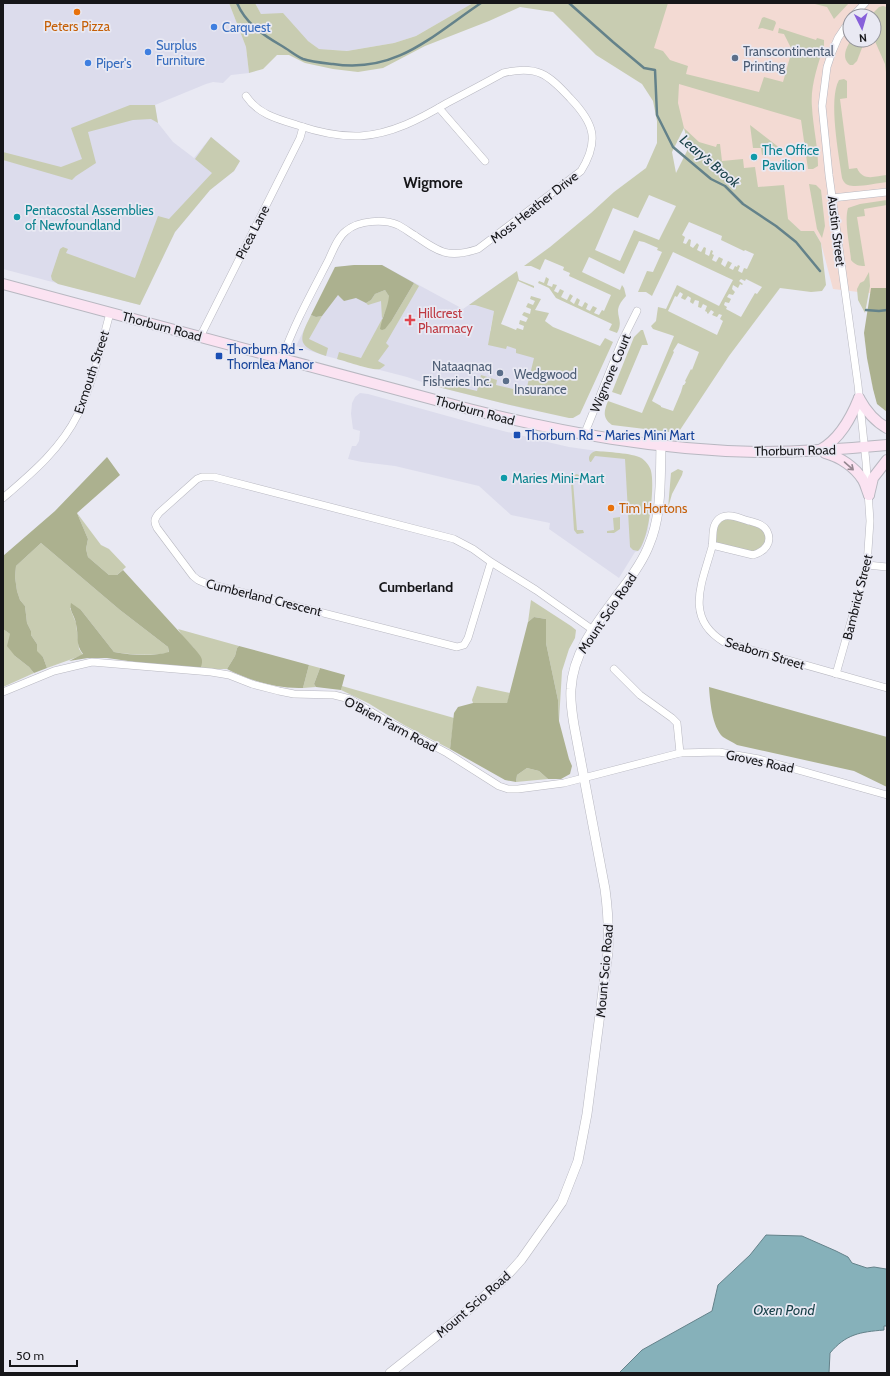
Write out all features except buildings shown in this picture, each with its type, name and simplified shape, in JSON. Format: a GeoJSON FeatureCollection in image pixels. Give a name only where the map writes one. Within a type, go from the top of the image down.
{"type":"FeatureCollection","features":[{"type":"Feature","properties":{"kind":"main road","name":"Thorburn Road"},"geometry":{"type":"LineString","coordinates":[[3,284],[499,417],[584,435],[661,446],[746,452],[818,451],[887,445]]}},
{"type":"Feature","properties":{"kind":"main road"},"geometry":{"type":"LineString","coordinates":[[859,398],[867,412],[887,428]]}},
{"type":"Feature","properties":{"kind":"main road"},"geometry":{"type":"LineString","coordinates":[[818,451],[830,444],[841,431],[854,410],[859,398]]}},
{"type":"Feature","properties":{"kind":"main road"},"geometry":{"type":"LineString","coordinates":[[818,451],[837,456],[852,467],[863,480],[868,496]]}},
{"type":"Feature","properties":{"kind":"main road"},"geometry":{"type":"LineString","coordinates":[[868,496],[873,478],[887,460]]}},
{"type":"Feature","properties":{"kind":"street","name":"Austin Street"},"geometry":{"type":"LineString","coordinates":[[842,32],[838,38],[827,67],[822,106],[832,198],[865,447]]}},
{"type":"Feature","properties":{"kind":"street","name":"Moss Heather Drive"},"geometry":{"type":"LineString","coordinates":[[246,96],[256,107],[268,115],[303,127],[335,135],[370,135],[388,131],[411,123],[503,73],[516,70],[528,70],[542,73],[554,81],[583,112],[590,123],[592,134],[592,147],[588,160],[581,171],[478,249],[467,253],[446,253],[436,250],[399,226],[387,222],[373,221],[358,224],[346,231],[338,242],[313,288],[288,341],[282,359]]}},
{"type":"Feature","properties":{"kind":"street"},"geometry":{"type":"LineString","coordinates":[[439,108],[485,161]]}},
{"type":"Feature","properties":{"kind":"street","name":"Picea Lane"},"geometry":{"type":"LineString","coordinates":[[200,337],[296,145],[303,127]]}},
{"type":"Feature","properties":{"kind":"street"},"geometry":{"type":"LineString","coordinates":[[832,198],[887,192]]}},
{"type":"Feature","properties":{"kind":"street","name":"Wigmore Court"},"geometry":{"type":"LineString","coordinates":[[584,435],[620,348],[638,311]]}},
{"type":"Feature","properties":{"kind":"street","name":"Exmouth Street"},"geometry":{"type":"LineString","coordinates":[[3,498],[38,467],[72,425],[87,390],[110,313]]}},
{"type":"Feature","properties":{"kind":"street","name":"Mount Scio Road"},"geometry":{"type":"LineString","coordinates":[[390,1373],[475,1305],[507,1276],[532,1245],[562,1202],[578,1161],[592,1080],[608,952],[609,932],[605,889],[571,706],[571,688],[573,673],[579,654],[605,611],[636,569],[649,546],[655,527],[658,508],[661,446]]}},
{"type":"Feature","properties":{"kind":"street","name":"Bambrick Street"},"geometry":{"type":"LineString","coordinates":[[836,674],[867,565],[870,528],[865,447]]}},
{"type":"Feature","properties":{"kind":"street","name":"Cumberland Crescent"},"geometry":{"type":"LineString","coordinates":[[490,562],[468,638],[464,645],[457,647],[205,583],[193,576],[154,523],[155,518],[159,513],[197,479],[208,476],[454,539],[536,590],[593,630]]}},
{"type":"Feature","properties":{"kind":"street","name":"Seaborn Street"},"geometry":{"type":"LineString","coordinates":[[712,545],[753,555],[759,554],[765,549],[769,544],[769,537],[767,530],[763,526],[730,516],[723,517],[717,521],[713,529],[712,545],[699,588],[698,598],[703,621],[708,630],[716,637],[724,642],[887,688]]}},
{"type":"Feature","properties":{"kind":"street"},"geometry":{"type":"LineString","coordinates":[[867,565],[887,567]]}},
{"type":"Feature","properties":{"kind":"street","name":"O'Brien Farm Road"},"geometry":{"type":"LineString","coordinates":[[3,692],[54,671],[92,662],[229,674],[252,684],[279,691],[294,694],[334,695],[350,699],[382,719],[447,754],[503,788],[518,789],[564,783],[584,778]]}},
{"type":"Feature","properties":{"kind":"street"},"geometry":{"type":"LineString","coordinates":[[614,669],[642,697],[672,718],[677,724],[680,753]]}},
{"type":"Feature","properties":{"kind":"street","name":"Groves Road"},"geometry":{"type":"LineString","coordinates":[[584,778],[680,753],[719,752],[759,759],[887,795]]}},
{"type":"Feature","properties":{"kind":"shaded area"},"geometry":{"type":"Polygon","coordinates":[[[3,3],[229,3],[246,47],[249,73],[231,75],[223,83],[213,82],[206,84],[155,105],[158,123],[173,142],[194,158],[211,137],[240,161],[234,171],[210,190],[175,232],[140,305],[3,269],[3,3]]]}},
{"type":"Feature","properties":{"kind":"shaded area"},"geometry":{"type":"Polygon","coordinates":[[[255,3],[473,3],[416,36],[394,43],[347,51],[319,49],[261,14],[255,3]]]}},
{"type":"Feature","properties":{"kind":"shaded area"},"geometry":{"type":"Polygon","coordinates":[[[613,3],[887,3],[887,293],[867,293],[833,289],[821,243],[814,231],[801,231],[729,168],[689,147],[684,128],[613,3]]]}},
{"type":"Feature","properties":{"kind":"shaded area"},"geometry":{"type":"Polygon","coordinates":[[[382,265],[463,309],[500,283],[490,331],[536,343],[540,363],[530,410],[434,386],[407,377],[326,356],[296,346],[335,267],[382,265]]]}},
{"type":"Feature","properties":{"kind":"shaded area"},"geometry":{"type":"Polygon","coordinates":[[[360,393],[569,447],[642,458],[651,471],[651,498],[648,530],[641,549],[635,552],[619,578],[549,529],[550,523],[511,515],[479,486],[395,466],[348,459],[352,446],[356,446],[359,441],[360,431],[353,429],[351,414],[352,403],[355,397],[360,393]]]}},
{"type":"Feature","properties":{"kind":"green space"},"geometry":{"type":"Polygon","coordinates":[[[229,3],[255,3],[261,14],[283,13],[308,41],[319,49],[347,51],[394,43],[416,36],[473,3],[668,3],[654,48],[663,51],[670,60],[688,66],[686,74],[759,92],[764,77],[783,82],[792,50],[784,34],[778,33],[779,28],[816,40],[817,38],[824,40],[824,46],[819,60],[812,92],[818,166],[813,169],[808,169],[801,120],[679,84],[678,103],[684,128],[699,142],[716,147],[717,144],[720,144],[722,161],[743,159],[744,168],[755,167],[758,187],[784,185],[788,219],[801,231],[814,231],[821,243],[826,285],[822,291],[811,292],[780,288],[729,356],[678,433],[612,425],[605,417],[608,401],[642,413],[674,336],[653,329],[651,326],[656,321],[658,307],[666,309],[677,285],[719,306],[733,280],[673,252],[652,296],[646,292],[638,292],[647,271],[653,272],[662,252],[657,250],[658,248],[639,241],[624,274],[589,257],[582,272],[620,290],[622,285],[624,288],[626,296],[621,302],[618,311],[620,323],[617,333],[609,330],[612,324],[556,298],[549,288],[538,283],[539,281],[544,283],[546,277],[549,279],[547,285],[552,287],[553,284],[557,285],[554,291],[558,293],[560,289],[564,291],[561,297],[567,300],[570,294],[573,296],[570,301],[574,304],[577,298],[580,300],[578,305],[582,307],[585,302],[588,304],[586,309],[590,311],[593,306],[597,308],[594,313],[599,315],[602,310],[604,311],[611,295],[569,276],[570,273],[563,270],[564,267],[545,259],[540,270],[531,266],[524,266],[550,247],[614,192],[646,168],[657,143],[657,121],[653,101],[642,84],[596,55],[553,12],[520,7],[425,46],[383,68],[358,72],[333,69],[305,63],[289,55],[277,55],[263,69],[249,73],[246,47],[229,3]],[[684,128],[672,152],[676,173],[689,147],[684,128]],[[649,195],[638,218],[613,208],[595,250],[620,261],[634,230],[659,240],[676,206],[649,195]],[[689,222],[682,235],[685,237],[683,243],[686,244],[689,239],[691,240],[690,246],[693,248],[697,243],[699,245],[697,250],[701,252],[704,247],[706,248],[705,254],[709,256],[711,250],[713,251],[712,254],[714,255],[712,260],[716,262],[719,257],[723,259],[721,264],[725,267],[728,261],[732,263],[729,268],[733,270],[735,266],[737,267],[738,265],[740,266],[738,271],[742,273],[744,268],[747,269],[754,254],[721,240],[722,236],[689,222]],[[741,279],[739,281],[743,284],[740,284],[738,288],[733,285],[732,289],[735,292],[733,295],[729,294],[727,297],[731,299],[729,303],[725,302],[724,305],[727,307],[726,309],[741,317],[755,293],[757,294],[762,287],[746,279],[745,281],[741,279]],[[680,292],[677,297],[675,296],[668,311],[717,335],[723,321],[720,319],[722,315],[719,314],[717,317],[712,315],[714,312],[711,310],[708,314],[705,311],[707,306],[703,304],[701,308],[698,307],[699,301],[695,300],[693,304],[690,302],[691,298],[688,296],[685,300],[681,298],[683,294],[680,292]],[[678,343],[673,351],[674,352],[652,401],[661,407],[673,411],[683,385],[686,382],[685,381],[691,369],[692,370],[699,352],[678,343]]]}},
{"type":"Feature","properties":{"kind":"green space"},"geometry":{"type":"Polygon","coordinates":[[[811,3],[849,3],[844,8],[842,8],[842,10],[834,19],[827,7],[811,3]]]}},
{"type":"Feature","properties":{"kind":"green space"},"geometry":{"type":"Polygon","coordinates":[[[887,7],[887,80],[885,64],[878,48],[882,48],[882,8],[878,8],[887,7]]]}},
{"type":"Feature","properties":{"kind":"green space"},"geometry":{"type":"Polygon","coordinates":[[[764,17],[775,21],[776,23],[773,31],[762,28],[758,29],[762,18],[764,17]]]}},
{"type":"Feature","properties":{"kind":"green space"},"geometry":{"type":"Polygon","coordinates":[[[847,48],[862,48],[857,61],[853,65],[850,65],[847,62],[845,56],[847,48]]]}},
{"type":"Feature","properties":{"kind":"green space"},"geometry":{"type":"Polygon","coordinates":[[[844,79],[847,81],[847,98],[840,99],[849,169],[857,168],[866,177],[887,175],[887,182],[852,186],[846,184],[842,179],[835,128],[834,100],[839,80],[844,79]]]}},
{"type":"Feature","properties":{"kind":"green space"},"geometry":{"type":"Polygon","coordinates":[[[130,105],[155,105],[158,123],[151,119],[133,120],[88,132],[96,163],[72,180],[3,160],[3,152],[61,167],[82,159],[71,128],[130,105]]]}},
{"type":"Feature","properties":{"kind":"green space"},"geometry":{"type":"Polygon","coordinates":[[[750,125],[785,152],[762,155],[761,148],[753,148],[750,125]]]}},
{"type":"Feature","properties":{"kind":"green space"},"geometry":{"type":"Polygon","coordinates":[[[211,137],[240,161],[234,171],[210,190],[175,232],[140,305],[58,284],[52,280],[51,276],[60,249],[63,247],[68,249],[66,253],[135,278],[158,216],[169,219],[212,173],[195,159],[211,137]]]}},
{"type":"Feature","properties":{"kind":"green space"},"geometry":{"type":"Polygon","coordinates":[[[809,184],[816,185],[821,190],[825,226],[822,238],[817,229],[809,184]]]}},
{"type":"Feature","properties":{"kind":"green space"},"geometry":{"type":"Polygon","coordinates":[[[887,200],[887,205],[864,209],[865,216],[857,217],[865,266],[856,264],[851,260],[847,227],[848,208],[860,204],[887,200]]]}},
{"type":"Feature","properties":{"kind":"green space"},"geometry":{"type":"Polygon","coordinates":[[[382,265],[414,283],[385,329],[380,329],[389,296],[385,290],[375,294],[371,300],[366,303],[356,298],[344,301],[338,295],[322,316],[316,317],[311,315],[335,267],[382,265]]]}},
{"type":"Feature","properties":{"kind":"green space"},"geometry":{"type":"Polygon","coordinates":[[[517,271],[519,280],[534,286],[534,288],[518,281],[501,324],[516,330],[517,328],[523,330],[524,326],[519,324],[520,320],[526,322],[528,318],[522,315],[524,312],[530,314],[531,309],[526,307],[528,303],[533,305],[535,301],[530,299],[531,296],[541,299],[535,310],[549,313],[545,321],[553,327],[600,346],[605,338],[613,342],[580,414],[573,418],[506,404],[434,386],[435,381],[477,391],[481,375],[497,380],[496,385],[513,389],[515,384],[527,387],[534,358],[516,353],[516,349],[507,346],[506,349],[488,345],[494,311],[475,305],[469,305],[517,271]]]}},
{"type":"Feature","properties":{"kind":"green space"},"geometry":{"type":"Polygon","coordinates":[[[869,272],[870,286],[865,313],[858,300],[857,289],[869,272]]]}},
{"type":"Feature","properties":{"kind":"green space"},"geometry":{"type":"Polygon","coordinates":[[[414,283],[419,286],[386,343],[389,346],[378,361],[385,365],[384,366],[380,369],[371,369],[337,359],[339,352],[361,358],[382,319],[392,320],[414,283]]]}},
{"type":"Feature","properties":{"kind":"green space"},"geometry":{"type":"Polygon","coordinates":[[[871,288],[887,288],[887,412],[877,404],[867,358],[864,333],[871,288]]]}},
{"type":"Feature","properties":{"kind":"green space"},"geometry":{"type":"Polygon","coordinates":[[[385,290],[389,296],[389,302],[382,319],[381,301],[368,305],[366,303],[371,300],[375,294],[385,290]]]}},
{"type":"Feature","properties":{"kind":"green space"},"geometry":{"type":"Polygon","coordinates":[[[311,315],[316,317],[322,316],[309,339],[328,348],[326,356],[310,349],[303,342],[302,337],[311,315]]]}},
{"type":"Feature","properties":{"kind":"green space"},"geometry":{"type":"Polygon","coordinates":[[[641,330],[643,330],[648,345],[642,345],[621,395],[612,392],[634,337],[641,330]]]}},
{"type":"Feature","properties":{"kind":"green space"},"geometry":{"type":"Polygon","coordinates":[[[596,451],[637,456],[644,460],[650,469],[652,478],[652,500],[645,536],[638,551],[633,550],[630,547],[625,459],[595,456],[590,462],[590,455],[596,451]]]}},
{"type":"Feature","properties":{"kind":"green space"},"geometry":{"type":"Polygon","coordinates":[[[107,457],[120,475],[77,513],[88,539],[86,549],[88,557],[109,575],[117,575],[123,570],[200,655],[202,662],[200,669],[107,658],[88,658],[69,661],[83,654],[78,643],[77,628],[71,609],[71,603],[81,610],[114,652],[155,655],[169,652],[168,647],[120,610],[41,543],[16,566],[15,577],[20,600],[25,606],[27,623],[31,631],[31,635],[37,644],[37,651],[43,657],[47,668],[34,673],[15,656],[7,646],[10,634],[3,629],[3,556],[55,511],[107,457]]]}},
{"type":"Feature","properties":{"kind":"green space"},"geometry":{"type":"Polygon","coordinates":[[[678,469],[683,471],[682,475],[672,494],[668,508],[671,473],[678,469]]]}},
{"type":"Feature","properties":{"kind":"green space"},"geometry":{"type":"Polygon","coordinates":[[[577,474],[580,476],[581,480],[573,482],[577,530],[583,530],[584,533],[577,534],[574,530],[571,482],[574,475],[577,474]]]}},
{"type":"Feature","properties":{"kind":"green space"},"geometry":{"type":"Polygon","coordinates":[[[77,513],[101,545],[109,549],[126,567],[117,575],[109,575],[88,557],[86,549],[88,539],[77,513]]]}},
{"type":"Feature","properties":{"kind":"green space"},"geometry":{"type":"Polygon","coordinates":[[[620,517],[620,529],[614,533],[607,533],[607,531],[614,530],[613,518],[620,517]]]}},
{"type":"Feature","properties":{"kind":"green space"},"geometry":{"type":"Polygon","coordinates":[[[723,517],[763,526],[769,537],[759,554],[712,545],[713,529],[723,517]]]}},
{"type":"Feature","properties":{"kind":"green space"},"geometry":{"type":"Polygon","coordinates":[[[41,543],[120,610],[168,647],[169,653],[142,655],[114,652],[81,610],[70,608],[76,623],[79,649],[83,655],[47,668],[43,657],[36,652],[37,644],[31,635],[31,631],[27,623],[25,606],[20,600],[15,577],[16,566],[41,543]]]}},
{"type":"Feature","properties":{"kind":"green space"},"geometry":{"type":"Polygon","coordinates":[[[531,600],[576,630],[575,638],[569,649],[562,671],[559,721],[558,700],[546,643],[546,619],[534,617],[528,622],[531,600]]]}},
{"type":"Feature","properties":{"kind":"green space"},"geometry":{"type":"Polygon","coordinates":[[[534,617],[546,619],[546,643],[558,700],[559,721],[572,766],[570,774],[561,779],[548,779],[539,771],[527,768],[517,775],[516,782],[505,780],[450,749],[454,713],[458,707],[473,703],[507,703],[528,622],[534,617]]]}},
{"type":"Feature","properties":{"kind":"green space"},"geometry":{"type":"Polygon","coordinates":[[[3,629],[10,634],[15,656],[34,673],[3,687],[3,629]]]}},
{"type":"Feature","properties":{"kind":"green space"},"geometry":{"type":"Polygon","coordinates":[[[178,629],[239,646],[227,669],[200,669],[194,648],[183,637],[178,629]]]}},
{"type":"Feature","properties":{"kind":"green space"},"geometry":{"type":"Polygon","coordinates":[[[239,646],[309,665],[303,688],[274,686],[245,677],[227,669],[239,646]]]}},
{"type":"Feature","properties":{"kind":"green space"},"geometry":{"type":"Polygon","coordinates":[[[309,665],[320,668],[314,684],[316,687],[303,688],[309,665]]]}},
{"type":"Feature","properties":{"kind":"green space"},"geometry":{"type":"Polygon","coordinates":[[[320,668],[345,675],[341,690],[316,687],[314,684],[320,668]]]}},
{"type":"Feature","properties":{"kind":"green space"},"geometry":{"type":"Polygon","coordinates":[[[342,686],[454,718],[450,749],[404,725],[368,703],[341,690],[342,686]]]}},
{"type":"Feature","properties":{"kind":"green space"},"geometry":{"type":"Polygon","coordinates":[[[477,686],[510,693],[507,704],[473,703],[472,700],[477,686]]]}},
{"type":"Feature","properties":{"kind":"green space"},"geometry":{"type":"Polygon","coordinates":[[[709,687],[887,737],[887,787],[854,771],[737,745],[726,739],[719,733],[716,727],[711,706],[709,687]]]}},
{"type":"Feature","properties":{"kind":"green space"},"geometry":{"type":"Polygon","coordinates":[[[527,768],[539,771],[548,779],[516,782],[517,775],[527,768]]]}},
{"type":"Feature","properties":{"kind":"water","name":"Oxen Pond"},"geometry":{"type":"Polygon","coordinates":[[[766,1235],[802,1236],[848,1257],[852,1263],[867,1268],[887,1268],[887,1326],[884,1326],[884,1330],[854,1335],[842,1342],[830,1353],[829,1373],[619,1373],[642,1350],[712,1311],[718,1285],[750,1255],[766,1235]]]}},
{"type":"Feature","properties":{"kind":"waterway","name":"Leary's Brook"},"geometry":{"type":"LineString","coordinates":[[237,3],[250,23],[268,38],[300,58],[318,62],[355,66],[395,58],[430,39],[481,3]]}},
{"type":"Feature","properties":{"kind":"waterway","name":"Leary's Brook"},"geometry":{"type":"LineString","coordinates":[[569,3],[644,68],[655,70],[657,115],[673,147],[711,179],[725,186],[743,204],[776,226],[796,242],[820,271]]}},
{"type":"Feature","properties":{"kind":"waterway","name":"Leary's Brook"},"geometry":{"type":"LineString","coordinates":[[866,310],[887,310]]}},
{"type":"Feature","properties":{"kind":"place","name":"Peters Pizza"},"geometry":{"type":"Point","coordinates":[77,12]}},
{"type":"Feature","properties":{"kind":"place","name":"Carquest"},"geometry":{"type":"Point","coordinates":[214,27]}},
{"type":"Feature","properties":{"kind":"place","name":"Surplus Furniture"},"geometry":{"type":"Point","coordinates":[148,52]}},
{"type":"Feature","properties":{"kind":"place","name":"Transcontinental Printing"},"geometry":{"type":"Point","coordinates":[735,58]}},
{"type":"Feature","properties":{"kind":"place","name":"Piper's"},"geometry":{"type":"Point","coordinates":[88,63]}},
{"type":"Feature","properties":{"kind":"place","name":"The Office Pavilion"},"geometry":{"type":"Point","coordinates":[754,157]}},
{"type":"Feature","properties":{"kind":"place","name":"Pentacostal Assemblies of Newfoundland"},"geometry":{"type":"Point","coordinates":[17,217]}},
{"type":"Feature","properties":{"kind":"place","name":"Hillcrest Pharmacy"},"geometry":{"type":"Point","coordinates":[410,320]}},
{"type":"Feature","properties":{"kind":"place","name":"Thorburn Rd - Thornlea Manor"},"geometry":{"type":"Point","coordinates":[219,356]}},
{"type":"Feature","properties":{"kind":"place","name":"Nataaqnaq Fisheries Inc."},"geometry":{"type":"Point","coordinates":[500,373]}},
{"type":"Feature","properties":{"kind":"place","name":"Wedgwood Insurance"},"geometry":{"type":"Point","coordinates":[506,381]}},
{"type":"Feature","properties":{"kind":"place","name":"Thorburn Rd - Maries Mini Mart"},"geometry":{"type":"Point","coordinates":[517,435]}},
{"type":"Feature","properties":{"kind":"place","name":"Maries Mini-Mart"},"geometry":{"type":"Point","coordinates":[504,478]}},
{"type":"Feature","properties":{"kind":"place","name":"Tim Hortons"},"geometry":{"type":"Point","coordinates":[611,508]}},
{"type":"Feature","properties":{"kind":"district","name":"Wigmore"},"geometry":{"type":"Point","coordinates":[433,183]}},
{"type":"Feature","properties":{"kind":"district","name":"Cumberland"},"geometry":{"type":"Point","coordinates":[416,587]}}]}
